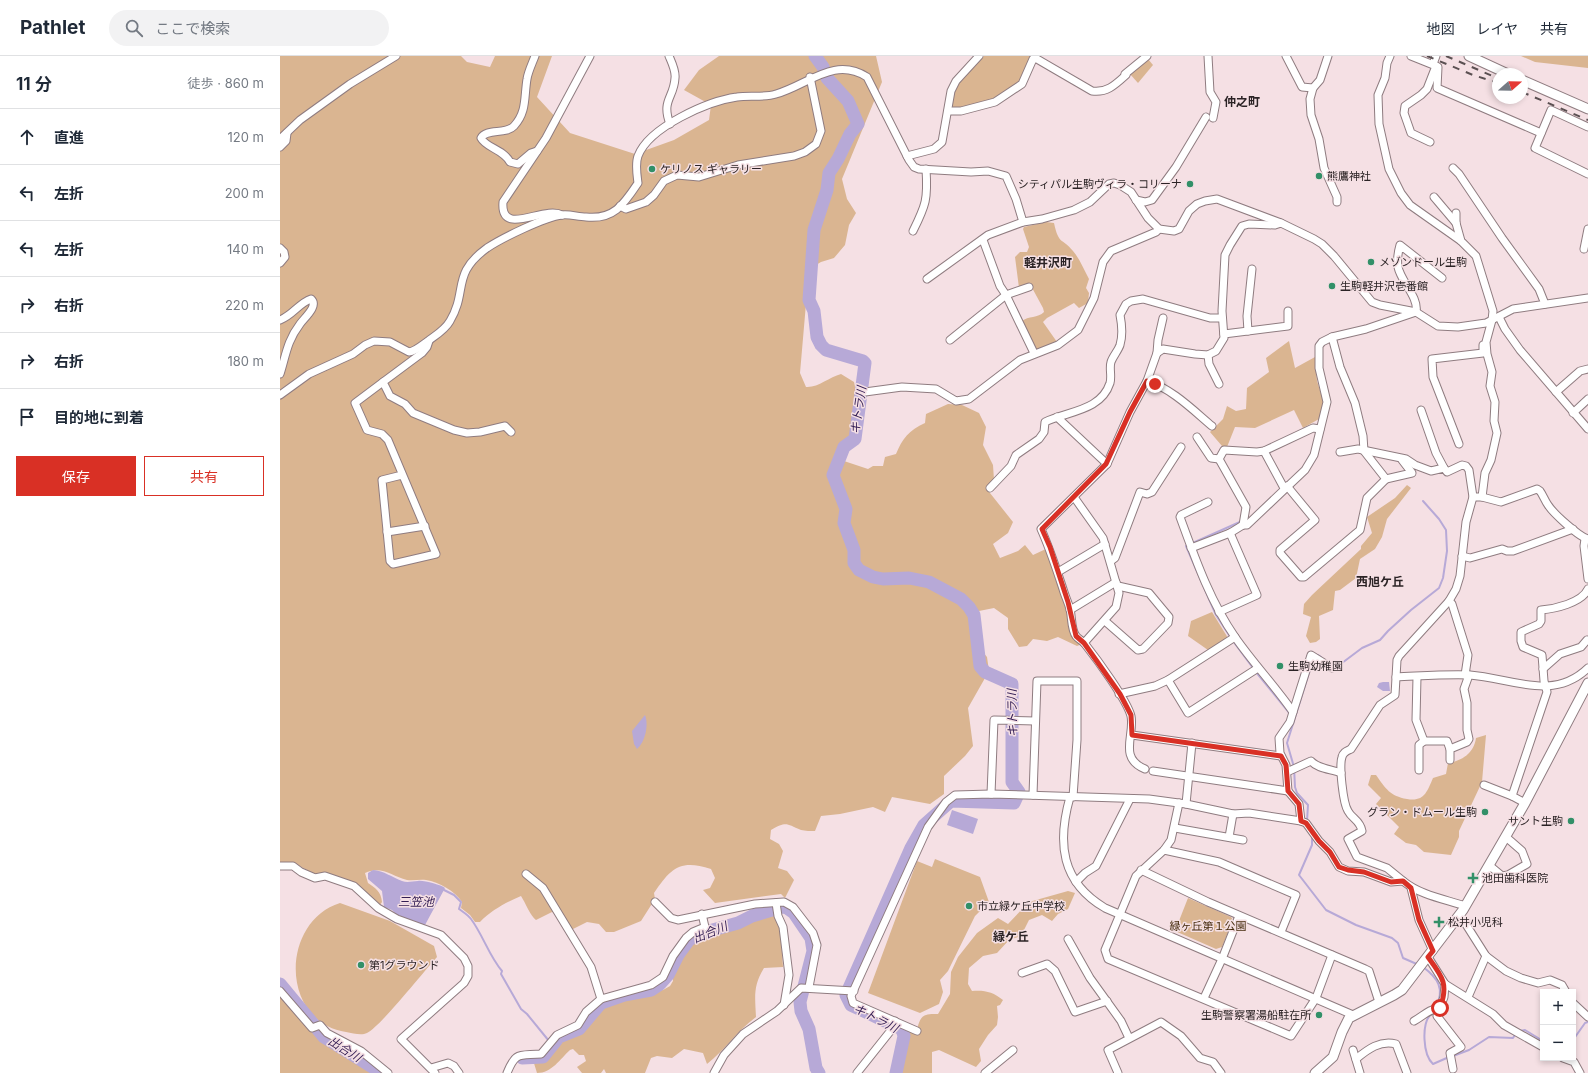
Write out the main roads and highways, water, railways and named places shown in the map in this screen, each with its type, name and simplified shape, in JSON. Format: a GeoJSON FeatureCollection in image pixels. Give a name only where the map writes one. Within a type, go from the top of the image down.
{"type":"FeatureCollection","features":[{"type":"Feature","properties":{"kind":"water"},"geometry":{"type":"Polygon","coordinates":[[[1389,682],[1390,691],[1383,691],[1377,687],[1379,683],[1389,682]]]}},
{"type":"Feature","properties":{"kind":"water"},"geometry":{"type":"Polygon","coordinates":[[[645,715],[647,724],[646,733],[637,749],[634,744],[632,731],[645,715]]]}},
{"type":"Feature","properties":{"kind":"water"},"geometry":{"type":"Polygon","coordinates":[[[952,810],[978,819],[973,834],[947,825],[952,810]]]}},
{"type":"Feature","properties":{"kind":"water","name":"三笠池"},"geometry":{"type":"Polygon","coordinates":[[[373,870],[404,882],[424,881],[445,888],[425,925],[397,915],[392,910],[384,907],[382,891],[368,879],[368,873],[373,870]]]}},
{"type":"Feature","properties":{"kind":"waterway","name":"キトラ川"},"geometry":{"type":"LineString","coordinates":[[815,56],[823,67],[827,78],[848,101],[858,124],[850,134],[838,159],[829,173],[827,190],[814,230],[809,300],[814,311],[817,337],[821,345],[826,350],[863,361],[865,363],[855,439],[844,447],[833,475],[846,509],[844,523],[854,550],[854,563],[859,570],[873,577],[883,579],[909,578],[929,582],[961,599],[974,615],[980,666],[985,672],[1012,684],[1012,782],[1019,792],[1014,803],[951,801],[924,825],[911,848],[846,995],[851,1005],[902,1029],[904,1036],[896,1073]]}},
{"type":"Feature","properties":{"kind":"waterway"},"geometry":{"type":"LineString","coordinates":[[1331,664],[1338,666],[1362,648],[1380,640],[1411,610],[1439,588],[1443,578],[1447,551],[1446,530],[1439,519],[1423,501]]}},
{"type":"Feature","properties":{"kind":"waterway"},"geometry":{"type":"LineString","coordinates":[[1231,638],[1216,615],[1186,546],[1242,521]]}},
{"type":"Feature","properties":{"kind":"waterway"},"geometry":{"type":"LineString","coordinates":[[1233,641],[1253,668]]}},
{"type":"Feature","properties":{"kind":"waterway"},"geometry":{"type":"LineString","coordinates":[[1307,821],[1308,805],[1297,793],[1295,787],[1294,767],[1287,743],[1313,660],[1318,655],[1321,657]]}},
{"type":"Feature","properties":{"kind":"waterway"},"geometry":{"type":"LineString","coordinates":[[1256,672],[1291,715]]}},
{"type":"Feature","properties":{"kind":"waterway"},"geometry":{"type":"LineString","coordinates":[[1312,837],[1312,845],[1299,875],[1326,910],[1356,925],[1392,938],[1398,943],[1403,958],[1419,965]]}},
{"type":"Feature","properties":{"kind":"waterway"},"geometry":{"type":"LineString","coordinates":[[444,890],[454,895],[461,902],[459,909],[468,916],[475,925],[493,959],[502,971],[501,974],[521,1009],[527,1014],[549,1041]]}},
{"type":"Feature","properties":{"kind":"waterway","name":"出合川"},"geometry":{"type":"LineString","coordinates":[[522,1058],[543,1057],[559,1037],[579,1029],[601,1003],[624,995],[651,990],[660,984],[668,975],[678,955],[689,940],[698,934],[738,923],[752,916],[782,907],[787,908],[794,913],[811,938],[813,951],[800,1002],[801,1011],[809,1029],[816,1068],[819,1073]]}},
{"type":"Feature","properties":{"kind":"waterway"},"geometry":{"type":"LineString","coordinates":[[1423,967],[1433,975],[1440,989],[1439,1001],[1436,1007]]}},
{"type":"Feature","properties":{"kind":"waterway","name":"出合川"},"geometry":{"type":"LineString","coordinates":[[280,984],[324,1037],[382,1073]]}},
{"type":"Feature","properties":{"kind":"waterway"},"geometry":{"type":"LineString","coordinates":[[1431,1014],[1426,1025],[1424,1039],[1427,1054],[1433,1064],[1449,1057]]}},
{"type":"Feature","properties":{"kind":"waterway"},"geometry":{"type":"LineString","coordinates":[[1576,1036],[1585,1023],[1588,1022]]}},
{"type":"Feature","properties":{"kind":"waterway"},"geometry":{"type":"LineString","coordinates":[[1520,1031],[1525,1030],[1540,1039]]}},
{"type":"Feature","properties":{"kind":"waterway"},"geometry":{"type":"LineString","coordinates":[[1453,1056],[1469,1050],[1489,1037],[1513,1038],[1516,1033]]}},
{"type":"Feature","properties":{"kind":"railway"},"geometry":{"type":"LineString","coordinates":[[1427,56],[1492,81]]}},
{"type":"Feature","properties":{"kind":"railway"},"geometry":{"type":"LineString","coordinates":[[1446,56],[1492,76]]}},
{"type":"Feature","properties":{"kind":"railway"},"geometry":{"type":"LineString","coordinates":[[1528,95],[1588,120]]}},
{"type":"Feature","properties":{"kind":"place","name":"ケリノス ギャラリー"},"geometry":{"type":"Point","coordinates":[652,169]}},
{"type":"Feature","properties":{"kind":"place","name":"熊鷹神社"},"geometry":{"type":"Point","coordinates":[1319,176]}},
{"type":"Feature","properties":{"kind":"place","name":"シティパル生駒ヴィラ・コリーナ"},"geometry":{"type":"Point","coordinates":[1190,184]}},
{"type":"Feature","properties":{"kind":"place","name":"メゾンドール生駒"},"geometry":{"type":"Point","coordinates":[1371,262]}},
{"type":"Feature","properties":{"kind":"place","name":"生駒軽井沢壱番館"},"geometry":{"type":"Point","coordinates":[1332,286]}},
{"type":"Feature","properties":{"kind":"place","name":"生駒幼稚園"},"geometry":{"type":"Point","coordinates":[1280,666]}},
{"type":"Feature","properties":{"kind":"place","name":"グラン・ドムール生駒"},"geometry":{"type":"Point","coordinates":[1485,812]}},
{"type":"Feature","properties":{"kind":"place","name":"サント生駒"},"geometry":{"type":"Point","coordinates":[1571,821]}},
{"type":"Feature","properties":{"kind":"place","name":"池田歯科医院"},"geometry":{"type":"Point","coordinates":[1473,878]}},
{"type":"Feature","properties":{"kind":"place","name":"市立緑ケ丘中学校"},"geometry":{"type":"Point","coordinates":[969,906]}},
{"type":"Feature","properties":{"kind":"place","name":"松井小児科"},"geometry":{"type":"Point","coordinates":[1439,922]}},
{"type":"Feature","properties":{"kind":"place","name":"第1グラウンド"},"geometry":{"type":"Point","coordinates":[361,965]}},
{"type":"Feature","properties":{"kind":"place","name":"生駒警察署湯船駐在所"},"geometry":{"type":"Point","coordinates":[1319,1015]}},
{"type":"Feature","properties":{"kind":"district","name":"仲之町"},"geometry":{"type":"Point","coordinates":[1242,101]}},
{"type":"Feature","properties":{"kind":"district","name":"軽井沢町"},"geometry":{"type":"Point","coordinates":[1048,262]}},
{"type":"Feature","properties":{"kind":"district","name":"西旭ケ丘"},"geometry":{"type":"Point","coordinates":[1380,581]}},
{"type":"Feature","properties":{"kind":"district","name":"緑ケ丘"},"geometry":{"type":"Point","coordinates":[1011,936]}},
{"type":"Feature","properties":{"kind":"park label","name":"緑ヶ丘第１公園"},"geometry":{"type":"Point","coordinates":[1208,926]}}]}
